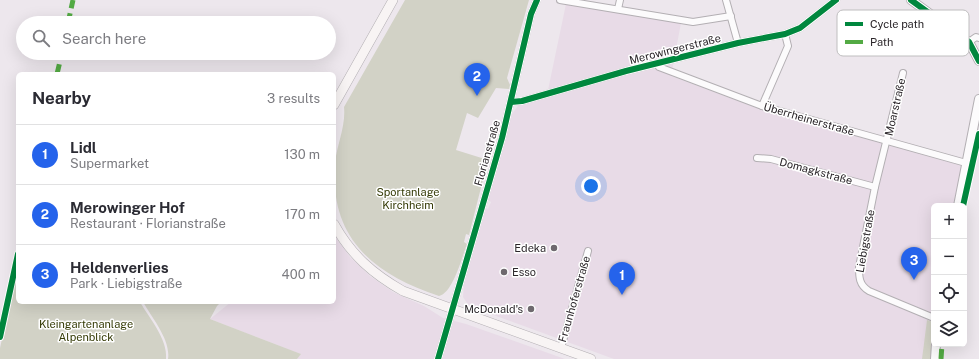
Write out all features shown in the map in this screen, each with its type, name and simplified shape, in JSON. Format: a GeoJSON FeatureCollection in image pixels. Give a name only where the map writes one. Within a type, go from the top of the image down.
{"type":"FeatureCollection","features":[{"type":"Feature","properties":{"kind":"main road"},"geometry":{"type":"LineString","coordinates":[[336,101],[393,0]]}},
{"type":"Feature","properties":{"kind":"main road"},"geometry":{"type":"LineString","coordinates":[[336,227],[350,250],[378,276],[403,291],[591,359]]}},
{"type":"Feature","properties":{"kind":"street","name":"Florianstraße"},"geometry":{"type":"LineString","coordinates":[[438,359],[511,102],[531,14],[537,0]]}},
{"type":"Feature","properties":{"kind":"street"},"geometry":{"type":"LineString","coordinates":[[560,0],[693,22],[731,16]]}},
{"type":"Feature","properties":{"kind":"street"},"geometry":{"type":"LineString","coordinates":[[618,9],[620,0]]}},
{"type":"Feature","properties":{"kind":"street"},"geometry":{"type":"LineString","coordinates":[[726,0],[738,43]]}},
{"type":"Feature","properties":{"kind":"street","name":"Merowingerstraße"},"geometry":{"type":"LineString","coordinates":[[511,102],[522,101],[738,43],[785,34],[800,28],[836,0]]}},
{"type":"Feature","properties":{"kind":"street"},"geometry":{"type":"LineString","coordinates":[[911,0],[925,10]]}},
{"type":"Feature","properties":{"kind":"street"},"geometry":{"type":"LineString","coordinates":[[762,106],[788,46],[785,34]]}},
{"type":"Feature","properties":{"kind":"street"},"geometry":{"type":"LineString","coordinates":[[979,38],[976,37],[969,42],[979,61]]}},
{"type":"Feature","properties":{"kind":"street","name":"Überrheinerstraße"},"geometry":{"type":"LineString","coordinates":[[657,64],[659,67],[762,106],[966,163]]}},
{"type":"Feature","properties":{"kind":"street","name":"Moarstraße"},"geometry":{"type":"LineString","coordinates":[[887,142],[903,73]]}},
{"type":"Feature","properties":{"kind":"street"},"geometry":{"type":"LineString","coordinates":[[959,203],[966,163],[977,122],[979,100]]}},
{"type":"Feature","properties":{"kind":"street","name":"Liebigstraße"},"geometry":{"type":"LineString","coordinates":[[887,142],[875,187],[859,267],[859,279],[865,288],[870,291],[931,317]]}},
{"type":"Feature","properties":{"kind":"street","name":"Domagkstraße"},"geometry":{"type":"LineString","coordinates":[[757,158],[771,159],[875,187]]}},
{"type":"Feature","properties":{"kind":"street","name":"Fraunhoferstraße"},"geometry":{"type":"LineString","coordinates":[[561,348],[588,251]]}},
{"type":"Feature","properties":{"kind":"street"},"geometry":{"type":"LineString","coordinates":[[935,359],[936,347]]}},
{"type":"Feature","properties":{"kind":"shaded area"},"geometry":{"type":"Polygon","coordinates":[[[566,4],[681,23],[671,76],[762,110],[963,166],[955,203],[931,203],[931,347],[933,347],[933,359],[614,359],[469,306],[463,297],[464,282],[486,208],[488,209],[491,202],[488,200],[512,114],[523,99],[548,90],[566,4]]]}},
{"type":"Feature","properties":{"kind":"shaded area"},"geometry":{"type":"Polygon","coordinates":[[[336,238],[350,257],[370,276],[393,292],[424,306],[443,318],[466,324],[565,359],[297,359],[300,354],[210,319],[229,304],[336,304],[336,238]]]}},
{"type":"Feature","properties":{"kind":"green space","name":"Sportanlage Kirchheim"},"geometry":{"type":"Polygon","coordinates":[[[405,0],[529,0],[507,78],[510,85],[509,89],[496,88],[478,118],[467,113],[456,150],[488,160],[469,235],[466,234],[464,242],[467,244],[460,265],[449,288],[439,296],[415,287],[376,264],[360,249],[348,232],[339,212],[336,195],[336,156],[343,128],[344,107],[405,0]]]}},
{"type":"Feature","properties":{"kind":"green space","name":"Kleingartenanlage Alpenblick"},"geometry":{"type":"Polygon","coordinates":[[[16,274],[16,304],[141,304],[161,336],[166,351],[166,359],[0,359],[0,348],[16,274]]]}},
{"type":"Feature","properties":{"kind":"green space"},"geometry":{"type":"Polygon","coordinates":[[[144,304],[219,304],[210,319],[301,354],[297,359],[168,359],[167,344],[156,322],[144,304]]]}},
{"type":"Feature","properties":{"kind":"green space"},"geometry":{"type":"Polygon","coordinates":[[[927,320],[931,321],[931,347],[933,347],[933,359],[922,359],[927,320]]]}},
{"type":"Feature","properties":{"kind":"marked path"},"geometry":{"type":"LineString","coordinates":[[70,16],[73,0]]}},
{"type":"Feature","properties":{"kind":"marked path"},"geometry":{"type":"LineString","coordinates":[[57,72],[60,60]]}},
{"type":"Feature","properties":{"kind":"marked path"},"geometry":{"type":"LineString","coordinates":[[941,359],[942,347]]}},
{"type":"Feature","properties":{"kind":"cycle path"},"geometry":{"type":"LineString","coordinates":[[438,359],[502,138],[531,14],[537,0]]}},
{"type":"Feature","properties":{"kind":"cycle path"},"geometry":{"type":"LineString","coordinates":[[511,102],[522,101],[626,71],[738,43],[785,34],[800,28],[836,0]]}},
{"type":"Feature","properties":{"kind":"cycle path"},"geometry":{"type":"LineString","coordinates":[[911,0],[925,10]]}},
{"type":"Feature","properties":{"kind":"cycle path"},"geometry":{"type":"LineString","coordinates":[[969,42],[979,61]]}},
{"type":"Feature","properties":{"kind":"cycle path"},"geometry":{"type":"LineString","coordinates":[[964,203],[979,134]]}},
{"type":"Feature","properties":{"kind":"cycle path"},"geometry":{"type":"LineString","coordinates":[[0,337],[16,263]]}},
{"type":"Feature","properties":{"kind":"place","name":"Merowinger Hof"},"geometry":{"type":"Point","coordinates":[477,96]}},
{"type":"Feature","properties":{"kind":"place","name":"Edeka"},"geometry":{"type":"Point","coordinates":[554,248]}},
{"type":"Feature","properties":{"kind":"place","name":"Esso"},"geometry":{"type":"Point","coordinates":[504,272]}},
{"type":"Feature","properties":{"kind":"place","name":"Heldenverlies"},"geometry":{"type":"Point","coordinates":[914,280]}},
{"type":"Feature","properties":{"kind":"place","name":"Lidl"},"geometry":{"type":"Point","coordinates":[622,295]}},
{"type":"Feature","properties":{"kind":"place","name":"McDonald's"},"geometry":{"type":"Point","coordinates":[531,309]}}]}
